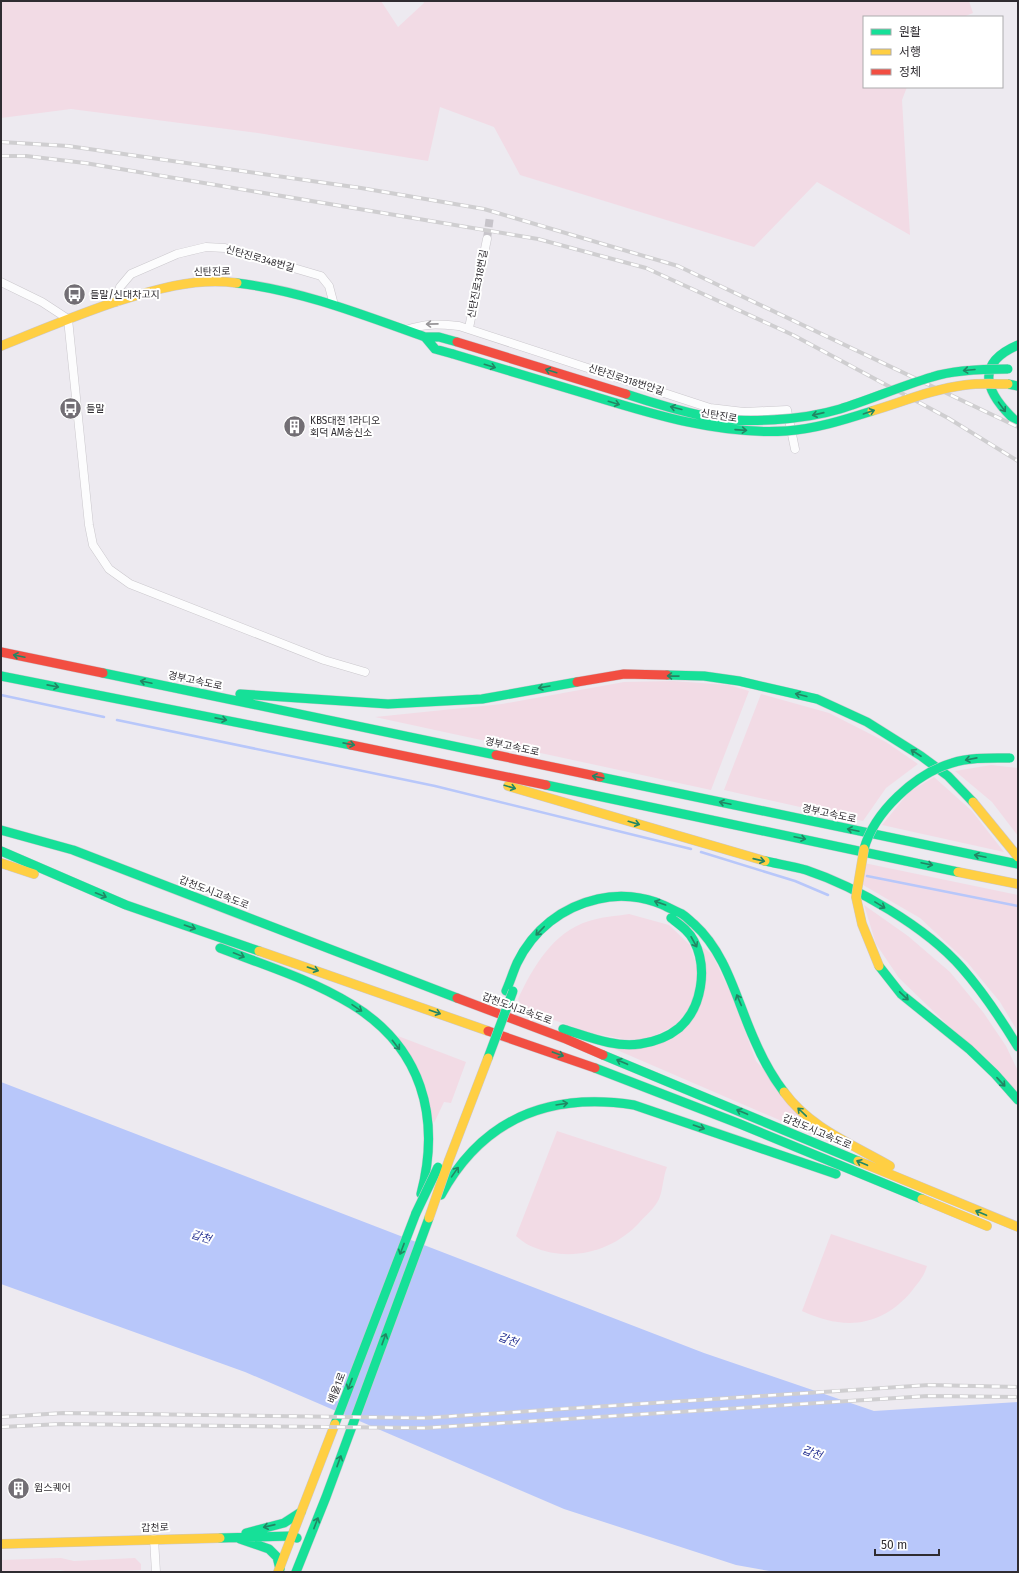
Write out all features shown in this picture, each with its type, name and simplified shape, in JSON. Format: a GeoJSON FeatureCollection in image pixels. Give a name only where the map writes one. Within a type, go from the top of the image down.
{"type":"FeatureCollection","features":[{"type":"Feature","properties":{"kind":"main road","name":"신탄진로"},"geometry":{"type":"LineString","coordinates":[[1,346],[68,319],[117,302],[163,288],[204,281],[240,283],[277,289],[334,305],[425,337],[439,337],[457,342],[657,404],[709,417],[759,421],[810,416],[840,409],[934,376],[984,369],[1008,369],[1018,371]]}},
{"type":"Feature","properties":{"kind":"main road","name":"신탄진로"},"geometry":{"type":"LineString","coordinates":[[425,337],[435,349],[653,414],[727,429],[762,432],[788,431],[816,427],[840,421],[924,394],[960,386],[980,384],[1008,384],[1018,386]]}},
{"type":"Feature","properties":{"kind":"main road"},"geometry":{"type":"LineString","coordinates":[[1018,345],[1003,352],[995,358],[990,367],[989,384],[994,396],[1006,412],[1018,423]]}},
{"type":"Feature","properties":{"kind":"main road","name":"경부고속도로"},"geometry":{"type":"LineString","coordinates":[[1,652],[1018,864]]}},
{"type":"Feature","properties":{"kind":"main road"},"geometry":{"type":"LineString","coordinates":[[184,690],[388,704],[482,699],[546,686],[624,674],[704,676],[739,681],[817,699],[867,722],[921,756],[948,776],[977,806],[1018,856]]}},
{"type":"Feature","properties":{"kind":"main road"},"geometry":{"type":"LineString","coordinates":[[1,676],[405,756],[1018,884]]}},
{"type":"Feature","properties":{"kind":"main road"},"geometry":{"type":"LineString","coordinates":[[405,756],[753,858],[805,870],[839,883],[879,904],[925,934],[961,967],[998,1014],[1018,1047]]}},
{"type":"Feature","properties":{"kind":"main road"},"geometry":{"type":"LineString","coordinates":[[1014,758],[979,758],[951,763],[928,774],[906,790],[871,830],[862,858],[856,896],[863,928],[879,966],[901,994],[969,1049],[995,1074],[1018,1100]]}},
{"type":"Feature","properties":{"kind":"main road"},"geometry":{"type":"LineString","coordinates":[[8,823],[72,850]]}},
{"type":"Feature","properties":{"kind":"main road","name":"갑천도시고속도로"},"geometry":{"type":"LineString","coordinates":[[1,830],[72,850],[415,983],[566,1039],[1001,1222],[1018,1227]]}},
{"type":"Feature","properties":{"kind":"main road"},"geometry":{"type":"LineString","coordinates":[[1,851],[126,905],[562,1056],[740,1124],[998,1231]]}},
{"type":"Feature","properties":{"kind":"main road"},"geometry":{"type":"LineString","coordinates":[[1,863],[82,887]]}},
{"type":"Feature","properties":{"kind":"main road"},"geometry":{"type":"LineString","coordinates":[[296,1572],[326,1497],[429,1218],[510,991],[517,963],[525,949],[546,925],[573,906],[605,897],[620,896],[648,900],[680,912],[694,922],[717,950],[760,1054],[776,1082],[799,1110],[826,1132],[890,1165],[930,1192]]}},
{"type":"Feature","properties":{"kind":"main road"},"geometry":{"type":"LineString","coordinates":[[415,983],[593,1038],[626,1044],[648,1043],[665,1037],[681,1027],[694,1009],[702,989],[703,971],[701,957],[695,942],[686,929],[674,919],[661,912],[635,905],[620,904],[592,908],[578,912],[553,929],[526,964],[510,991],[437,1168],[416,1213]]}},
{"type":"Feature","properties":{"kind":"main road"},"geometry":{"type":"LineString","coordinates":[[126,905],[176,930],[329,992],[351,1004],[386,1032],[406,1058],[417,1078],[425,1103],[429,1125],[426,1176],[416,1213]]}},
{"type":"Feature","properties":{"kind":"main road"},"geometry":{"type":"LineString","coordinates":[[429,1218],[444,1188],[469,1154],[498,1128],[533,1112],[561,1104],[605,1101],[634,1105],[953,1213]]}},
{"type":"Feature","properties":{"kind":"main road","name":"배울1로"},"geometry":{"type":"LineString","coordinates":[[279,1570],[416,1213]]}},
{"type":"Feature","properties":{"kind":"main road"},"geometry":{"type":"LineString","coordinates":[[235,1537],[252,1530],[284,1523],[301,1512]]}},
{"type":"Feature","properties":{"kind":"main road","name":"갑천로"},"geometry":{"type":"LineString","coordinates":[[1,1544],[292,1536],[308,1541]]}},
{"type":"Feature","properties":{"kind":"main road"},"geometry":{"type":"LineString","coordinates":[[235,1537],[269,1549],[277,1557],[279,1570]]}},
{"type":"Feature","properties":{"kind":"street","name":"신탄진로318번길"},"geometry":{"type":"LineString","coordinates":[[469,328],[487,239]]}},
{"type":"Feature","properties":{"kind":"street","name":"신탄진로348번길"},"geometry":{"type":"LineString","coordinates":[[117,302],[120,287],[131,274],[177,254],[206,248],[225,248],[321,276],[329,286],[334,305]]}},
{"type":"Feature","properties":{"kind":"street"},"geometry":{"type":"LineString","coordinates":[[1,282],[42,302],[68,319],[89,525],[93,545],[109,569],[130,584],[324,660],[365,672]]}},
{"type":"Feature","properties":{"kind":"street","name":"신탄진로318번안길"},"geometry":{"type":"LineString","coordinates":[[405,330],[422,324],[469,328],[710,408],[744,412],[787,410],[795,449]]}},
{"type":"Feature","properties":{"kind":"street"},"geometry":{"type":"LineString","coordinates":[[154,1540],[156,1572]]}},
{"type":"Feature","properties":{"kind":"shaded area"},"geometry":{"type":"Polygon","coordinates":[[[1,1],[381,1],[398,27],[424,3],[423,1],[969,1],[973,13],[966,16],[863,16],[863,88],[907,88],[902,100],[910,235],[817,182],[754,247],[520,175],[494,127],[440,107],[428,161],[258,133],[71,109],[1,118],[1,1]]]}},
{"type":"Feature","properties":{"kind":"shaded area"},"geometry":{"type":"Polygon","coordinates":[[[673,681],[729,685],[749,691],[711,790],[375,717],[502,704],[624,682],[673,681]]]}},
{"type":"Feature","properties":{"kind":"shaded area"},"geometry":{"type":"Polygon","coordinates":[[[761,694],[829,713],[886,742],[918,764],[886,788],[863,821],[724,790],[761,694]]]}},
{"type":"Feature","properties":{"kind":"shaded area"},"geometry":{"type":"Polygon","coordinates":[[[991,765],[1018,768],[1018,836],[992,802],[955,771],[991,765]]]}},
{"type":"Feature","properties":{"kind":"shaded area"},"geometry":{"type":"Polygon","coordinates":[[[934,777],[972,811],[1004,852],[882,825],[909,792],[934,777]]]}},
{"type":"Feature","properties":{"kind":"shaded area"},"geometry":{"type":"Polygon","coordinates":[[[864,863],[1018,895],[1018,1032],[1000,1002],[967,962],[920,918],[863,885],[864,863]]]}},
{"type":"Feature","properties":{"kind":"shaded area"},"geometry":{"type":"Polygon","coordinates":[[[864,905],[908,936],[950,972],[983,1012],[1006,1046],[1018,1071],[1018,1093],[899,978],[876,944],[864,905]]]}},
{"type":"Feature","properties":{"kind":"shaded area"},"geometry":{"type":"Polygon","coordinates":[[[629,914],[669,925],[690,945],[699,974],[695,1002],[674,1026],[648,1039],[623,1039],[592,1033],[524,1010],[518,999],[530,975],[555,942],[576,926],[589,921],[629,914]]]}},
{"type":"Feature","properties":{"kind":"shaded area"},"geometry":{"type":"Polygon","coordinates":[[[697,943],[712,954],[733,998],[756,1061],[828,1141],[610,1047],[648,1046],[694,1010],[697,943]]]}},
{"type":"Feature","properties":{"kind":"shaded area"},"geometry":{"type":"Polygon","coordinates":[[[398,1036],[466,1062],[451,1103],[444,1102],[434,1123],[398,1036]]]}},
{"type":"Feature","properties":{"kind":"shaded area"},"geometry":{"type":"Polygon","coordinates":[[[557,1131],[667,1167],[659,1199],[655,1206],[629,1233],[617,1241],[590,1252],[562,1254],[547,1252],[526,1244],[516,1236],[557,1131]]]}},
{"type":"Feature","properties":{"kind":"shaded area"},"geometry":{"type":"Polygon","coordinates":[[[831,1234],[927,1266],[926,1270],[911,1292],[899,1304],[887,1313],[874,1319],[846,1323],[817,1317],[802,1311],[831,1234]]]}},
{"type":"Feature","properties":{"kind":"shaded area"},"geometry":{"type":"Polygon","coordinates":[[[61,1558],[74,1561],[135,1558],[141,1564],[141,1570],[94,1572],[70,1572],[60,1570],[1,1572],[1,1560],[61,1558]]]}},
{"type":"Feature","properties":{"kind":"water","name":"갑천"},"geometry":{"type":"Polygon","coordinates":[[[1,1082],[704,1353],[874,1411],[1018,1402],[1018,1572],[775,1572],[736,1565],[564,1509],[245,1372],[1,1284],[1,1082]]]}},
{"type":"Feature","properties":{"kind":"waterway"},"geometry":{"type":"LineString","coordinates":[[1,695],[104,717]]}},
{"type":"Feature","properties":{"kind":"waterway"},"geometry":{"type":"LineString","coordinates":[[117,720],[435,786],[691,849]]}},
{"type":"Feature","properties":{"kind":"waterway"},"geometry":{"type":"LineString","coordinates":[[701,852],[795,881],[828,895]]}},
{"type":"Feature","properties":{"kind":"waterway"},"geometry":{"type":"LineString","coordinates":[[867,876],[1018,906]]}},
{"type":"Feature","properties":{"kind":"tunnel"},"geometry":{"type":"LineString","coordinates":[[487,239],[490,216]]}},
{"type":"Feature","properties":{"kind":"railway"},"geometry":{"type":"LineString","coordinates":[[1,142],[68,146],[361,188],[484,209],[678,266],[1018,427]]}},
{"type":"Feature","properties":{"kind":"railway"},"geometry":{"type":"LineString","coordinates":[[1,156],[26,156],[85,163],[538,239],[646,268],[793,335],[948,418],[1018,461]]}},
{"type":"Feature","properties":{"kind":"railway"},"geometry":{"type":"LineString","coordinates":[[1,1417],[63,1413],[424,1418],[929,1385],[1018,1387]]}},
{"type":"Feature","properties":{"kind":"railway"},"geometry":{"type":"LineString","coordinates":[[1,1427],[61,1424],[424,1428],[928,1396],[1018,1397]]}},
{"type":"Feature","properties":{"kind":"traffic: fast"},"geometry":{"type":"LineString","coordinates":[[237,283],[309,298],[356,312],[425,337],[439,337],[457,342]]}},
{"type":"Feature","properties":{"kind":"traffic: fast"},"geometry":{"type":"LineString","coordinates":[[425,337],[435,349],[453,354]]}},
{"type":"Feature","properties":{"kind":"traffic: fast"},"geometry":{"type":"LineString","coordinates":[[1018,345],[1003,353],[994,362],[989,371],[989,381],[992,392],[1007,413],[1018,423]]}},
{"type":"Feature","properties":{"kind":"traffic: fast"},"geometry":{"type":"LineString","coordinates":[[453,354],[640,410],[712,427],[761,431],[797,430],[829,424],[872,411]]}},
{"type":"Feature","properties":{"kind":"traffic: fast"},"geometry":{"type":"LineString","coordinates":[[626,394],[667,407],[708,417],[739,420],[774,420],[809,416],[840,409],[909,384],[940,375],[970,370],[1008,369]]}},
{"type":"Feature","properties":{"kind":"traffic: fast"},"geometry":{"type":"LineString","coordinates":[[1008,384],[1018,386]]}},
{"type":"Feature","properties":{"kind":"traffic: fast"},"geometry":{"type":"LineString","coordinates":[[103,673],[496,755]]}},
{"type":"Feature","properties":{"kind":"traffic: fast"},"geometry":{"type":"LineString","coordinates":[[667,675],[704,676],[739,681],[817,699],[867,722],[921,756],[948,776],[973,802]]}},
{"type":"Feature","properties":{"kind":"traffic: fast"},"geometry":{"type":"LineString","coordinates":[[1,676],[351,745]]}},
{"type":"Feature","properties":{"kind":"traffic: fast"},"geometry":{"type":"LineString","coordinates":[[240,694],[388,704],[482,699],[577,682]]}},
{"type":"Feature","properties":{"kind":"traffic: fast"},"geometry":{"type":"LineString","coordinates":[[864,849],[869,835],[886,808],[911,785],[924,776],[938,768],[959,761],[981,758],[1010,758]]}},
{"type":"Feature","properties":{"kind":"traffic: fast"},"geometry":{"type":"LineString","coordinates":[[600,777],[1018,864]]}},
{"type":"Feature","properties":{"kind":"traffic: fast"},"geometry":{"type":"LineString","coordinates":[[546,785],[958,872]]}},
{"type":"Feature","properties":{"kind":"traffic: fast"},"geometry":{"type":"LineString","coordinates":[[1,830],[73,850],[457,998]]}},
{"type":"Feature","properties":{"kind":"traffic: fast"},"geometry":{"type":"LineString","coordinates":[[1,851],[126,905],[259,951]]}},
{"type":"Feature","properties":{"kind":"traffic: fast"},"geometry":{"type":"LineString","coordinates":[[765,861],[806,870],[826,877],[890,910],[910,923],[930,938],[962,968],[992,1006],[1018,1047]]}},
{"type":"Feature","properties":{"kind":"traffic: fast"},"geometry":{"type":"LineString","coordinates":[[506,991],[517,963],[531,940],[540,930],[561,914],[585,903],[606,897],[623,896],[655,902],[685,916],[705,936],[715,949],[730,978],[760,1053],[784,1092]]}},
{"type":"Feature","properties":{"kind":"traffic: fast"},"geometry":{"type":"LineString","coordinates":[[563,1029],[601,1041],[630,1045],[645,1043],[666,1036],[679,1028],[687,1020],[698,999],[701,963],[692,937],[684,928],[671,918]]}},
{"type":"Feature","properties":{"kind":"traffic: fast"},"geometry":{"type":"LineString","coordinates":[[220,948],[287,973],[335,995],[375,1021],[395,1041],[410,1063],[420,1086],[426,1111],[428,1138],[427,1165],[421,1194]]}},
{"type":"Feature","properties":{"kind":"traffic: fast"},"geometry":{"type":"LineString","coordinates":[[879,966],[901,994],[969,1049],[995,1074],[1018,1100]]}},
{"type":"Feature","properties":{"kind":"traffic: fast"},"geometry":{"type":"LineString","coordinates":[[488,1058],[513,991]]}},
{"type":"Feature","properties":{"kind":"traffic: fast"},"geometry":{"type":"LineString","coordinates":[[603,1055],[858,1161]]}},
{"type":"Feature","properties":{"kind":"traffic: fast"},"geometry":{"type":"LineString","coordinates":[[595,1068],[740,1124],[922,1199]]}},
{"type":"Feature","properties":{"kind":"traffic: fast"},"geometry":{"type":"LineString","coordinates":[[441,1195],[458,1168],[477,1147],[498,1129],[521,1116],[547,1107],[574,1103],[603,1102],[634,1105],[836,1174]]}},
{"type":"Feature","properties":{"kind":"traffic: fast"},"geometry":{"type":"LineString","coordinates":[[416,1213],[438,1167]]}},
{"type":"Feature","properties":{"kind":"traffic: fast"},"geometry":{"type":"LineString","coordinates":[[335,1424],[416,1213]]}},
{"type":"Feature","properties":{"kind":"traffic: fast"},"geometry":{"type":"LineString","coordinates":[[296,1572],[326,1497],[429,1218]]}},
{"type":"Feature","properties":{"kind":"traffic: fast"},"geometry":{"type":"LineString","coordinates":[[246,1533],[284,1523],[301,1512]]}},
{"type":"Feature","properties":{"kind":"traffic: fast"},"geometry":{"type":"LineString","coordinates":[[220,1538],[292,1536],[297,1538]]}},
{"type":"Feature","properties":{"kind":"traffic: fast"},"geometry":{"type":"LineString","coordinates":[[240,1539],[269,1549],[277,1557],[280,1569]]}},
{"type":"Feature","properties":{"kind":"traffic: slow"},"geometry":{"type":"LineString","coordinates":[[1,346],[98,308],[158,289],[189,283],[237,283]]}},
{"type":"Feature","properties":{"kind":"traffic: slow"},"geometry":{"type":"LineString","coordinates":[[872,411],[953,387],[976,384],[1008,384]]}},
{"type":"Feature","properties":{"kind":"traffic: slow"},"geometry":{"type":"LineString","coordinates":[[508,786],[765,861]]}},
{"type":"Feature","properties":{"kind":"traffic: slow"},"geometry":{"type":"LineString","coordinates":[[973,802],[1018,857]]}},
{"type":"Feature","properties":{"kind":"traffic: slow"},"geometry":{"type":"LineString","coordinates":[[864,849],[856,897],[862,924],[879,966]]}},
{"type":"Feature","properties":{"kind":"traffic: slow"},"geometry":{"type":"LineString","coordinates":[[1,863],[34,874]]}},
{"type":"Feature","properties":{"kind":"traffic: slow"},"geometry":{"type":"LineString","coordinates":[[958,872],[1018,884]]}},
{"type":"Feature","properties":{"kind":"traffic: slow"},"geometry":{"type":"LineString","coordinates":[[259,951],[488,1031]]}},
{"type":"Feature","properties":{"kind":"traffic: slow"},"geometry":{"type":"LineString","coordinates":[[429,1218],[449,1160],[488,1058]]}},
{"type":"Feature","properties":{"kind":"traffic: slow"},"geometry":{"type":"LineString","coordinates":[[784,1092],[794,1105],[806,1116],[832,1134],[890,1166]]}},
{"type":"Feature","properties":{"kind":"traffic: slow"},"geometry":{"type":"LineString","coordinates":[[858,1161],[1018,1227]]}},
{"type":"Feature","properties":{"kind":"traffic: slow"},"geometry":{"type":"LineString","coordinates":[[922,1199],[987,1226]]}},
{"type":"Feature","properties":{"kind":"traffic: slow"},"geometry":{"type":"LineString","coordinates":[[278,1572],[335,1424]]}},
{"type":"Feature","properties":{"kind":"traffic: slow"},"geometry":{"type":"LineString","coordinates":[[1,1544],[220,1538]]}},
{"type":"Feature","properties":{"kind":"traffic: jam"},"geometry":{"type":"LineString","coordinates":[[457,342],[626,394]]}},
{"type":"Feature","properties":{"kind":"traffic: jam"},"geometry":{"type":"LineString","coordinates":[[1,652],[103,673]]}},
{"type":"Feature","properties":{"kind":"traffic: jam"},"geometry":{"type":"LineString","coordinates":[[577,682],[624,674],[667,675]]}},
{"type":"Feature","properties":{"kind":"traffic: jam"},"geometry":{"type":"LineString","coordinates":[[351,745],[546,785]]}},
{"type":"Feature","properties":{"kind":"traffic: jam"},"geometry":{"type":"LineString","coordinates":[[496,755],[600,777]]}},
{"type":"Feature","properties":{"kind":"traffic: jam"},"geometry":{"type":"LineString","coordinates":[[457,998],[566,1039],[603,1055]]}},
{"type":"Feature","properties":{"kind":"traffic: jam"},"geometry":{"type":"LineString","coordinates":[[488,1031],[595,1068]]}},
{"type":"Feature","properties":{"kind":"place","name":"들말/신대차고지"},"geometry":{"type":"Point","coordinates":[74,295]}},
{"type":"Feature","properties":{"kind":"place","name":"들말"},"geometry":{"type":"Point","coordinates":[71,409]}},
{"type":"Feature","properties":{"kind":"place","name":"KBS대전 1라디오 회덕 AM송신소"},"geometry":{"type":"Point","coordinates":[295,427]}},
{"type":"Feature","properties":{"kind":"place","name":"윕스퀘어"},"geometry":{"type":"Point","coordinates":[18,1488]}}]}
